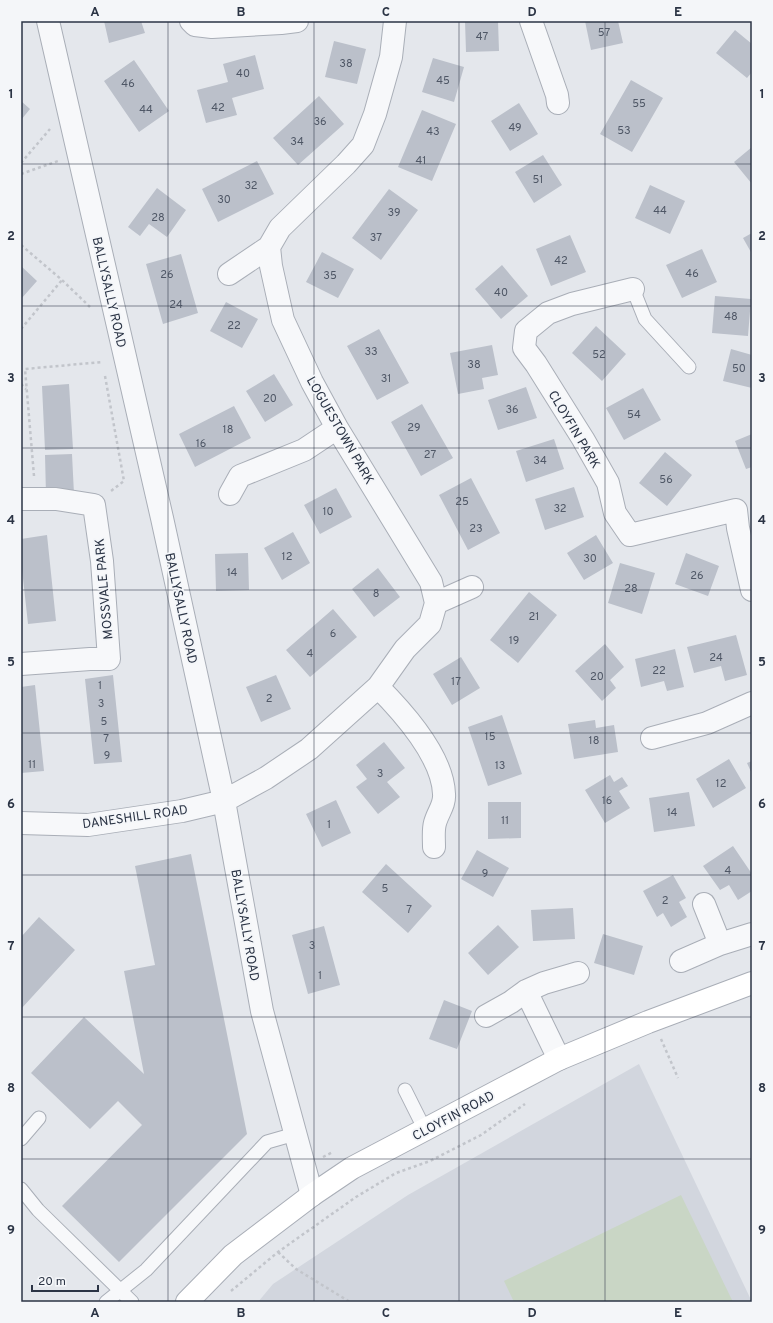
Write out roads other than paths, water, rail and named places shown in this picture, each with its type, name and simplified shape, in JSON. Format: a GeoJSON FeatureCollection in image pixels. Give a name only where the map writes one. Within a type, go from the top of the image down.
{"type":"FeatureCollection","features":[{"type":"Feature","properties":{"kind":"main road","name":"CLOYFIN ROAD"},"geometry":{"type":"LineString","coordinates":[[187,1302],[233,1254],[312,1195],[352,1168],[559,1059],[752,982]]}},
{"type":"Feature","properties":{"kind":"street","name":"BALLYSALLY ROAD"},"geometry":{"type":"LineString","coordinates":[[48,21],[160,510],[224,801],[262,1011],[312,1195]]}},
{"type":"Feature","properties":{"kind":"street"},"geometry":{"type":"LineString","coordinates":[[190,21],[195,24],[212,27],[297,21]]}},
{"type":"Feature","properties":{"kind":"street"},"geometry":{"type":"LineString","coordinates":[[229,274],[269,247],[280,228],[346,164],[363,145],[375,114],[391,57],[395,21]]}},
{"type":"Feature","properties":{"kind":"street"},"geometry":{"type":"LineString","coordinates":[[531,21],[557,95],[558,103]]}},
{"type":"Feature","properties":{"kind":"street","name":"LOGUESTOWN PARK"},"geometry":{"type":"LineString","coordinates":[[224,801],[266,778],[309,748],[378,687],[405,650],[430,624],[436,603],[431,582],[337,428],[312,382],[283,320],[271,266],[269,247]]}},
{"type":"Feature","properties":{"kind":"street","name":"CLOYFIN PARK"},"geometry":{"type":"LineString","coordinates":[[633,289],[572,304],[548,313],[526,332],[524,348],[536,364],[583,439],[608,483],[615,513],[630,535],[744,508]]}},
{"type":"Feature","properties":{"kind":"street"},"geometry":{"type":"LineString","coordinates":[[230,494],[240,476],[304,450],[337,428]]}},
{"type":"Feature","properties":{"kind":"street","name":"MOSSVALE PARK"},"geometry":{"type":"LineString","coordinates":[[21,664],[90,658],[109,659],[102,561],[94,505],[56,499],[28,499]]}},
{"type":"Feature","properties":{"kind":"street","name":"CLOYFIN PARK"},"geometry":{"type":"LineString","coordinates":[[744,508],[738,528],[752,590]]}},
{"type":"Feature","properties":{"kind":"street"},"geometry":{"type":"LineString","coordinates":[[436,603],[472,587]]}},
{"type":"Feature","properties":{"kind":"street"},"geometry":{"type":"LineString","coordinates":[[378,687],[400,708],[427,746],[442,779],[444,795],[442,808],[435,823],[434,847]]}},
{"type":"Feature","properties":{"kind":"street"},"geometry":{"type":"LineString","coordinates":[[652,738],[706,724],[752,703]]}},
{"type":"Feature","properties":{"kind":"street","name":"DANESHILL ROAD"},"geometry":{"type":"LineString","coordinates":[[21,823],[88,825],[182,811],[224,801]]}},
{"type":"Feature","properties":{"kind":"street"},"geometry":{"type":"LineString","coordinates":[[704,904],[720,944]]}},
{"type":"Feature","properties":{"kind":"street"},"geometry":{"type":"LineString","coordinates":[[681,961],[720,944],[752,934]]}},
{"type":"Feature","properties":{"kind":"street"},"geometry":{"type":"LineString","coordinates":[[486,1016],[511,1002],[526,991],[544,983],[578,972]]}},
{"type":"Feature","properties":{"kind":"street"},"geometry":{"type":"LineString","coordinates":[[526,991],[559,1059]]}},
{"type":"Feature","properties":{"kind":"lane"},"geometry":{"type":"LineString","coordinates":[[633,289],[645,319],[689,368]]}},
{"type":"Feature","properties":{"kind":"lane"},"geometry":{"type":"LineString","coordinates":[[405,1090],[425,1130]]}},
{"type":"Feature","properties":{"kind":"lane"},"geometry":{"type":"LineString","coordinates":[[21,1139],[39,1118]]}},
{"type":"Feature","properties":{"kind":"lane"},"geometry":{"type":"LineString","coordinates":[[106,1302],[146,1270],[267,1142],[295,1134]]}},
{"type":"Feature","properties":{"kind":"lane"},"geometry":{"type":"LineString","coordinates":[[21,1189],[38,1210],[132,1302]]}}]}
